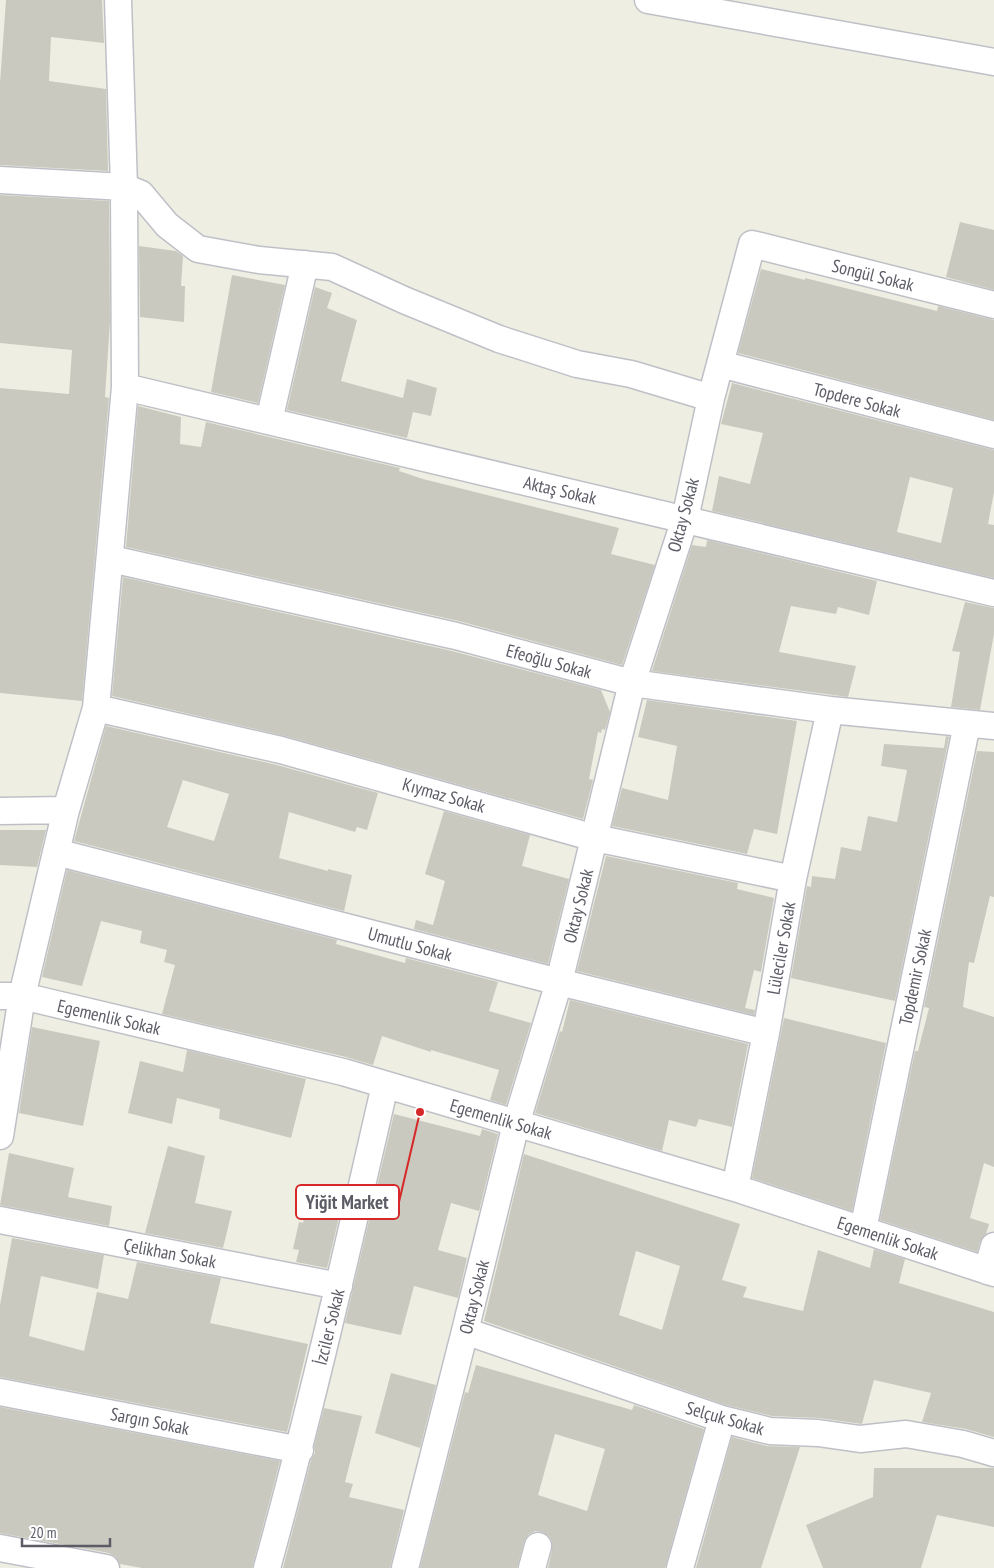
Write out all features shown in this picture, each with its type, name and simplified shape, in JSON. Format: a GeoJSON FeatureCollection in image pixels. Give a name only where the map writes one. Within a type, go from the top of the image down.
{"type":"FeatureCollection","features":[{"type":"Feature","properties":{"kind":"street"},"geometry":{"type":"LineString","coordinates":[[0,1136],[11,996],[56,852],[66,810],[96,708],[125,388],[124,187],[118,0]]}},
{"type":"Feature","properties":{"kind":"street"},"geometry":{"type":"LineString","coordinates":[[648,0],[994,62]]}},
{"type":"Feature","properties":{"kind":"street"},"geometry":{"type":"LineString","coordinates":[[0,180],[124,187],[141,194],[166,224],[198,249],[259,260],[332,267],[404,300],[499,339],[577,364],[631,374],[711,398]]}},
{"type":"Feature","properties":{"kind":"street","name":"Songül Sokak"},"geometry":{"type":"LineString","coordinates":[[752,244],[994,305]]}},
{"type":"Feature","properties":{"kind":"street","name":"Oktay Sokak"},"geometry":{"type":"LineString","coordinates":[[404,1568],[516,1124],[559,982],[632,683],[685,519],[711,398],[752,244]]}},
{"type":"Feature","properties":{"kind":"street"},"geometry":{"type":"LineString","coordinates":[[269,421],[305,264]]}},
{"type":"Feature","properties":{"kind":"street","name":"Topdere Sokak"},"geometry":{"type":"LineString","coordinates":[[720,364],[994,435]]}},
{"type":"Feature","properties":{"kind":"street","name":"Aktaş Sokak"},"geometry":{"type":"LineString","coordinates":[[125,388],[994,593]]}},
{"type":"Feature","properties":{"kind":"street","name":"Efeoğlu Sokak"},"geometry":{"type":"LineString","coordinates":[[111,559],[456,636],[632,683],[830,710],[994,726]]}},
{"type":"Feature","properties":{"kind":"street","name":"Kıymaz Sokak"},"geometry":{"type":"LineString","coordinates":[[96,708],[281,750],[595,838],[793,879]]}},
{"type":"Feature","properties":{"kind":"street","name":"Lüleciler Sokak"},"geometry":{"type":"LineString","coordinates":[[735,1188],[766,1033],[793,879],[830,710]]}},
{"type":"Feature","properties":{"kind":"street","name":"Topdemir Sokak"},"geometry":{"type":"LineString","coordinates":[[863,1230],[967,724]]}},
{"type":"Feature","properties":{"kind":"street"},"geometry":{"type":"LineString","coordinates":[[0,812],[66,810]]}},
{"type":"Feature","properties":{"kind":"street","name":"Umutlu Sokak"},"geometry":{"type":"LineString","coordinates":[[56,852],[559,982],[766,1033]]}},
{"type":"Feature","properties":{"kind":"street","name":"Egemenlik Sokak"},"geometry":{"type":"LineString","coordinates":[[11,996],[343,1072],[735,1188],[863,1230],[992,1264]]}},
{"type":"Feature","properties":{"kind":"street","name":"İzciler Sokak"},"geometry":{"type":"LineString","coordinates":[[267,1568],[300,1450],[340,1286],[385,1085]]}},
{"type":"Feature","properties":{"kind":"street","name":"Çelikhan Sokak"},"geometry":{"type":"LineString","coordinates":[[0,1220],[340,1286]]}},
{"type":"Feature","properties":{"kind":"street","name":"Selçuk Sokak"},"geometry":{"type":"LineString","coordinates":[[465,1331],[722,1419],[770,1431],[818,1433],[860,1439],[906,1434],[963,1444],[994,1453]]}},
{"type":"Feature","properties":{"kind":"street","name":"Sargın Sokak"},"geometry":{"type":"LineString","coordinates":[[0,1392],[300,1450]]}},
{"type":"Feature","properties":{"kind":"street"},"geometry":{"type":"LineString","coordinates":[[680,1568],[722,1419]]}},
{"type":"Feature","properties":{"kind":"street"},"geometry":{"type":"LineString","coordinates":[[0,1548],[106,1568]]}},
{"type":"Feature","properties":{"kind":"building"},"geometry":{"type":"Polygon","coordinates":[[[6,0],[102,0],[104,43],[51,37],[49,81],[106,89],[108,171],[0,165],[0,83],[6,0]]]}},
{"type":"Feature","properties":{"kind":"building"},"geometry":{"type":"Polygon","coordinates":[[[0,195],[109,201],[110,322],[105,397],[109,398],[82,701],[0,693],[0,388],[69,394],[72,350],[0,343],[0,195]]]}},
{"type":"Feature","properties":{"kind":"building"},"geometry":{"type":"Polygon","coordinates":[[[960,222],[994,230],[994,290],[946,277],[960,222]]]}},
{"type":"Feature","properties":{"kind":"building"},"geometry":{"type":"Polygon","coordinates":[[[139,246],[176,251],[183,256],[181,286],[185,286],[184,322],[140,317],[139,246]]]}},
{"type":"Feature","properties":{"kind":"building"},"geometry":{"type":"Polygon","coordinates":[[[761,269],[937,311],[938,306],[994,320],[994,420],[738,353],[761,269]]]}},
{"type":"Feature","properties":{"kind":"building"},"geometry":{"type":"Polygon","coordinates":[[[232,275],[285,285],[258,403],[211,392],[232,275]]]}},
{"type":"Feature","properties":{"kind":"building"},"geometry":{"type":"Polygon","coordinates":[[[315,287],[332,293],[327,308],[357,320],[341,381],[403,398],[407,379],[437,388],[431,416],[413,412],[407,438],[287,410],[315,287]]]}},
{"type":"Feature","properties":{"kind":"building"},"geometry":{"type":"Polygon","coordinates":[[[732,383],[994,450],[994,492],[988,524],[994,525],[994,578],[712,511],[719,476],[750,484],[763,433],[721,424],[732,383]],[[910,477],[897,532],[941,543],[953,488],[910,477]]]}},
{"type":"Feature","properties":{"kind":"building"},"geometry":{"type":"Polygon","coordinates":[[[138,406],[181,417],[180,444],[201,447],[206,422],[400,468],[399,471],[423,479],[619,528],[611,554],[655,565],[622,665],[459,621],[126,547],[138,406]]]}},
{"type":"Feature","properties":{"kind":"building"},"geometry":{"type":"Polygon","coordinates":[[[707,540],[877,581],[869,615],[838,607],[836,614],[791,606],[779,652],[856,666],[848,697],[652,671],[692,545],[706,547],[707,540]]]}},
{"type":"Feature","properties":{"kind":"building"},"geometry":{"type":"Polygon","coordinates":[[[123,577],[452,651],[601,690],[610,712],[605,730],[602,729],[601,733],[598,732],[589,779],[593,780],[583,819],[285,736],[112,696],[123,577]]]}},
{"type":"Feature","properties":{"kind":"building"},"geometry":{"type":"Polygon","coordinates":[[[965,602],[994,608],[994,634],[980,710],[951,707],[960,652],[952,651],[965,602]]]}},
{"type":"Feature","properties":{"kind":"building"},"geometry":{"type":"Polygon","coordinates":[[[647,700],[797,721],[777,834],[754,829],[747,854],[612,826],[622,788],[668,800],[677,746],[638,737],[647,700]]]}},
{"type":"Feature","properties":{"kind":"building"},"geometry":{"type":"Polygon","coordinates":[[[106,726],[277,765],[378,793],[367,830],[357,827],[355,832],[289,812],[279,858],[328,871],[328,869],[352,875],[344,911],[74,841],[106,726]],[[183,780],[167,827],[214,841],[229,794],[183,780]]]}},
{"type":"Feature","properties":{"kind":"building"},"geometry":{"type":"Polygon","coordinates":[[[946,736],[949,737],[895,1001],[791,978],[807,886],[811,887],[812,876],[835,879],[841,847],[861,851],[868,816],[897,822],[907,770],[881,766],[884,744],[944,748],[946,736]]]}},
{"type":"Feature","properties":{"kind":"building"},"geometry":{"type":"Polygon","coordinates":[[[977,751],[994,752],[994,897],[990,896],[974,963],[969,962],[963,1007],[994,1017],[994,1167],[984,1163],[970,1218],[989,1224],[977,1252],[880,1220],[915,1051],[918,1051],[929,1008],[924,1007],[977,751]]]}},
{"type":"Feature","properties":{"kind":"building"},"geometry":{"type":"Polygon","coordinates":[[[444,811],[530,835],[522,866],[569,879],[548,964],[414,929],[416,920],[433,925],[445,881],[425,874],[444,811]]]}},
{"type":"Feature","properties":{"kind":"building"},"geometry":{"type":"Polygon","coordinates":[[[0,830],[46,830],[37,867],[0,865],[0,830]]]}},
{"type":"Feature","properties":{"kind":"building"},"geometry":{"type":"Polygon","coordinates":[[[606,856],[738,883],[737,889],[774,898],[761,972],[754,970],[745,1008],[755,1010],[754,1015],[577,971],[606,856]]]}},
{"type":"Feature","properties":{"kind":"building"},"geometry":{"type":"Polygon","coordinates":[[[67,870],[337,940],[336,944],[405,963],[406,958],[498,982],[489,1011],[531,1023],[506,1105],[490,1100],[499,1070],[431,1050],[431,1052],[382,1036],[373,1065],[162,1014],[175,965],[164,962],[167,950],[140,943],[142,931],[101,921],[82,986],[42,977],[67,870]]]}},
{"type":"Feature","properties":{"kind":"building"},"geometry":{"type":"Polygon","coordinates":[[[570,1000],[748,1044],[732,1127],[699,1119],[696,1127],[669,1120],[662,1151],[535,1113],[560,1031],[562,1032],[570,1000]]]}},
{"type":"Feature","properties":{"kind":"building"},"geometry":{"type":"Polygon","coordinates":[[[784,1018],[886,1043],[852,1211],[752,1178],[784,1018]]]}},
{"type":"Feature","properties":{"kind":"building"},"geometry":{"type":"Polygon","coordinates":[[[32,1027],[100,1041],[83,1126],[19,1113],[32,1027]]]}},
{"type":"Feature","properties":{"kind":"building"},"geometry":{"type":"Polygon","coordinates":[[[187,1050],[306,1079],[291,1138],[219,1119],[220,1109],[177,1098],[172,1124],[128,1113],[140,1061],[183,1072],[187,1050]]]}},
{"type":"Feature","properties":{"kind":"building"},"geometry":{"type":"Polygon","coordinates":[[[394,1114],[480,1136],[482,1129],[498,1134],[479,1211],[451,1203],[438,1250],[467,1258],[458,1298],[414,1286],[401,1335],[345,1323],[394,1114]]]}},
{"type":"Feature","properties":{"kind":"building"},"geometry":{"type":"Polygon","coordinates":[[[168,1146],[205,1156],[195,1203],[232,1211],[223,1248],[145,1233],[168,1146]]]}},
{"type":"Feature","properties":{"kind":"building"},"geometry":{"type":"Polygon","coordinates":[[[9,1153],[74,1168],[68,1197],[112,1206],[109,1226],[0,1205],[9,1153]]]}},
{"type":"Feature","properties":{"kind":"building"},"geometry":{"type":"Polygon","coordinates":[[[524,1154],[740,1224],[722,1280],[747,1287],[743,1297],[803,1311],[818,1250],[870,1268],[874,1249],[905,1259],[899,1283],[994,1312],[994,1437],[966,1429],[922,1422],[931,1393],[874,1380],[862,1424],[819,1418],[772,1416],[726,1405],[484,1321],[524,1154]],[[636,1251],[619,1315],[662,1330],[680,1266],[636,1251]]]}},
{"type":"Feature","properties":{"kind":"building"},"geometry":{"type":"Polygon","coordinates":[[[312,1185],[345,1192],[327,1268],[296,1262],[299,1250],[293,1249],[299,1222],[303,1223],[312,1185]]]}},
{"type":"Feature","properties":{"kind":"building"},"geometry":{"type":"Polygon","coordinates":[[[12,1238],[104,1255],[98,1289],[41,1276],[29,1336],[84,1351],[97,1292],[128,1299],[137,1262],[221,1278],[210,1323],[308,1344],[287,1432],[0,1377],[0,1305],[12,1238]]]}},
{"type":"Feature","properties":{"kind":"building"},"geometry":{"type":"Polygon","coordinates":[[[476,1365],[632,1410],[634,1405],[704,1429],[665,1568],[548,1568],[552,1542],[549,1536],[535,1531],[528,1535],[524,1542],[517,1568],[420,1568],[465,1392],[468,1393],[476,1365]],[[555,1434],[538,1495],[587,1511],[605,1449],[555,1434]]]}},
{"type":"Feature","properties":{"kind":"building"},"geometry":{"type":"Polygon","coordinates":[[[391,1373],[436,1385],[420,1448],[375,1433],[391,1373]]]}},
{"type":"Feature","properties":{"kind":"building"},"geometry":{"type":"Polygon","coordinates":[[[0,1407],[280,1461],[252,1568],[142,1568],[120,1564],[116,1557],[109,1553],[0,1533],[0,1407]]]}},
{"type":"Feature","properties":{"kind":"building"},"geometry":{"type":"Polygon","coordinates":[[[324,1408],[362,1416],[345,1482],[353,1484],[349,1497],[404,1510],[390,1568],[283,1568],[311,1460],[315,1453],[314,1447],[324,1408]]]}},
{"type":"Feature","properties":{"kind":"building"},"geometry":{"type":"Polygon","coordinates":[[[732,1437],[767,1446],[800,1447],[761,1568],[696,1568],[732,1437]]]}},
{"type":"Feature","properties":{"kind":"building"},"geometry":{"type":"Polygon","coordinates":[[[874,1468],[994,1468],[994,1527],[937,1515],[921,1568],[823,1568],[806,1525],[873,1497],[874,1468]]]}},
{"type":"Feature","properties":{"kind":"place","name":"Yiğit Market"},"geometry":{"type":"Point","coordinates":[420,1112]}}]}
